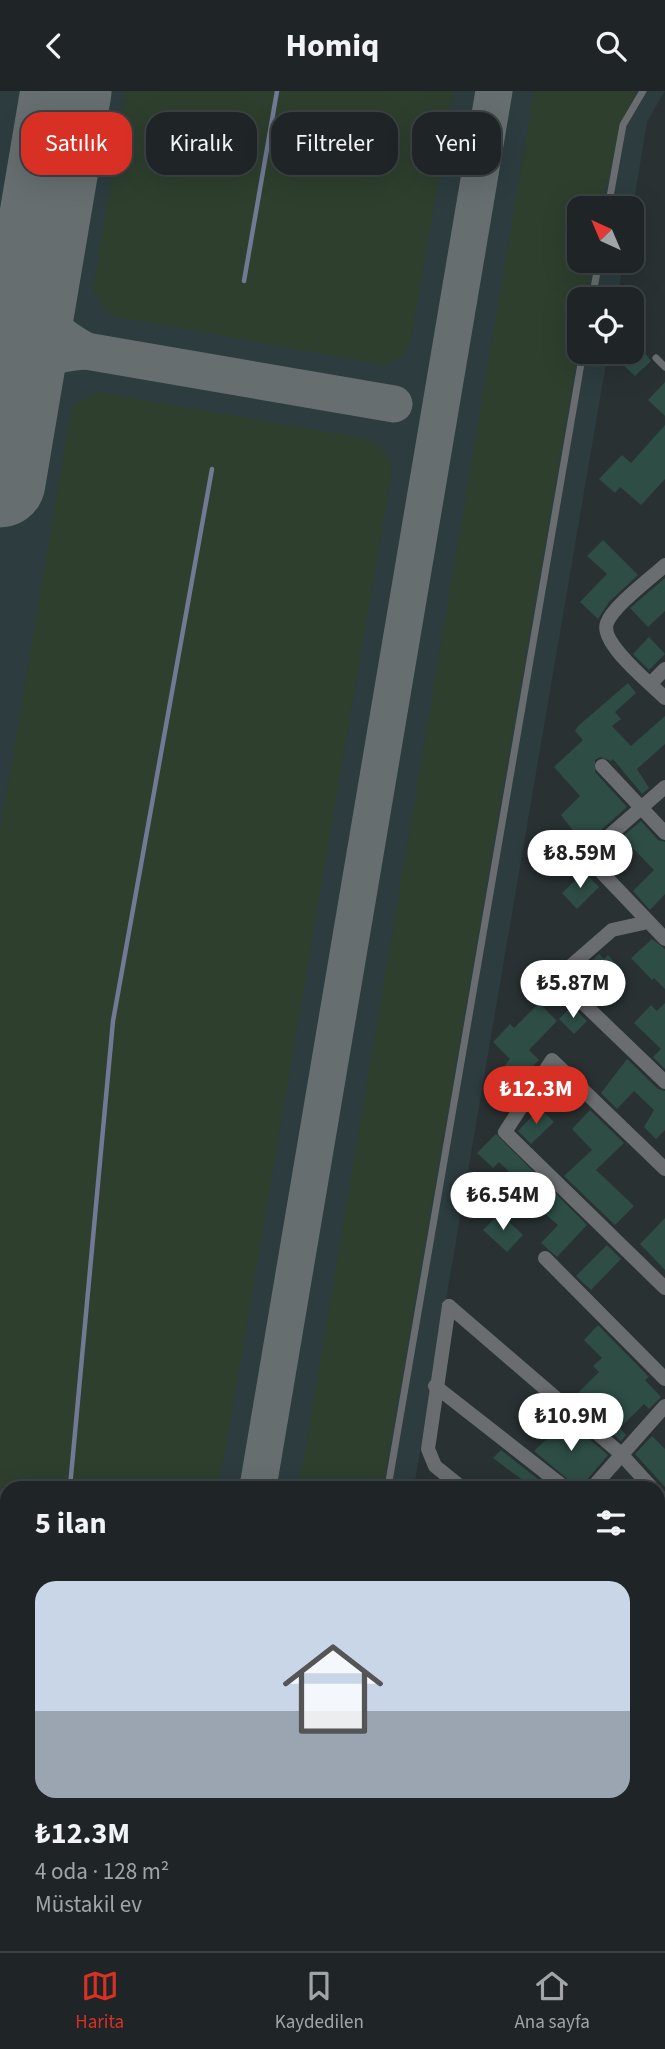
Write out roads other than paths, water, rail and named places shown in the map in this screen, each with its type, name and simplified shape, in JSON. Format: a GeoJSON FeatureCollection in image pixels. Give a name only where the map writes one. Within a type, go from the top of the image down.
{"type":"FeatureCollection","features":[{"type":"Feature","properties":{"kind":"street"},"geometry":{"type":"LineString","coordinates":[[665,565],[610,617],[606,629],[610,643],[665,698]]}},
{"type":"Feature","properties":{"kind":"street"},"geometry":{"type":"LineString","coordinates":[[650,683],[665,669]]}},
{"type":"Feature","properties":{"kind":"street"},"geometry":{"type":"LineString","coordinates":[[602,766],[665,833]]}},
{"type":"Feature","properties":{"kind":"street"},"geometry":{"type":"LineString","coordinates":[[665,787],[586,856],[665,939]]}},
{"type":"Feature","properties":{"kind":"street"},"geometry":{"type":"LineString","coordinates":[[648,922],[612,930],[557,978],[665,1082]]}},
{"type":"Feature","properties":{"kind":"street"},"geometry":{"type":"LineString","coordinates":[[665,1169],[552,1060],[505,1132],[665,1288]]}},
{"type":"Feature","properties":{"kind":"street"},"geometry":{"type":"LineString","coordinates":[[545,1258],[665,1379]]}},
{"type":"Feature","properties":{"kind":"street"},"geometry":{"type":"LineString","coordinates":[[453,1481],[439,1471],[428,1449],[435,1386],[449,1306],[620,1453],[646,1481]]}},
{"type":"Feature","properties":{"kind":"street"},"geometry":{"type":"LineString","coordinates":[[435,1386],[556,1481]]}},
{"type":"Feature","properties":{"kind":"street"},"geometry":{"type":"LineString","coordinates":[[598,1481],[620,1453],[665,1406]]}},
{"type":"Feature","properties":{"kind":"lane"},"geometry":{"type":"LineString","coordinates":[[610,196],[623,125],[643,91]]}},
{"type":"Feature","properties":{"kind":"lane"},"geometry":{"type":"LineString","coordinates":[[656,358],[665,367]]}},
{"type":"Feature","properties":{"kind":"lane"},"geometry":{"type":"LineString","coordinates":[[389,1481],[581,364]]}},
{"type":"Feature","properties":{"kind":"waterway"},"geometry":{"type":"LineString","coordinates":[[244,281],[277,91]]}},
{"type":"Feature","properties":{"kind":"waterway"},"geometry":{"type":"LineString","coordinates":[[71,1481],[113,1021],[212,469]]}}]}
